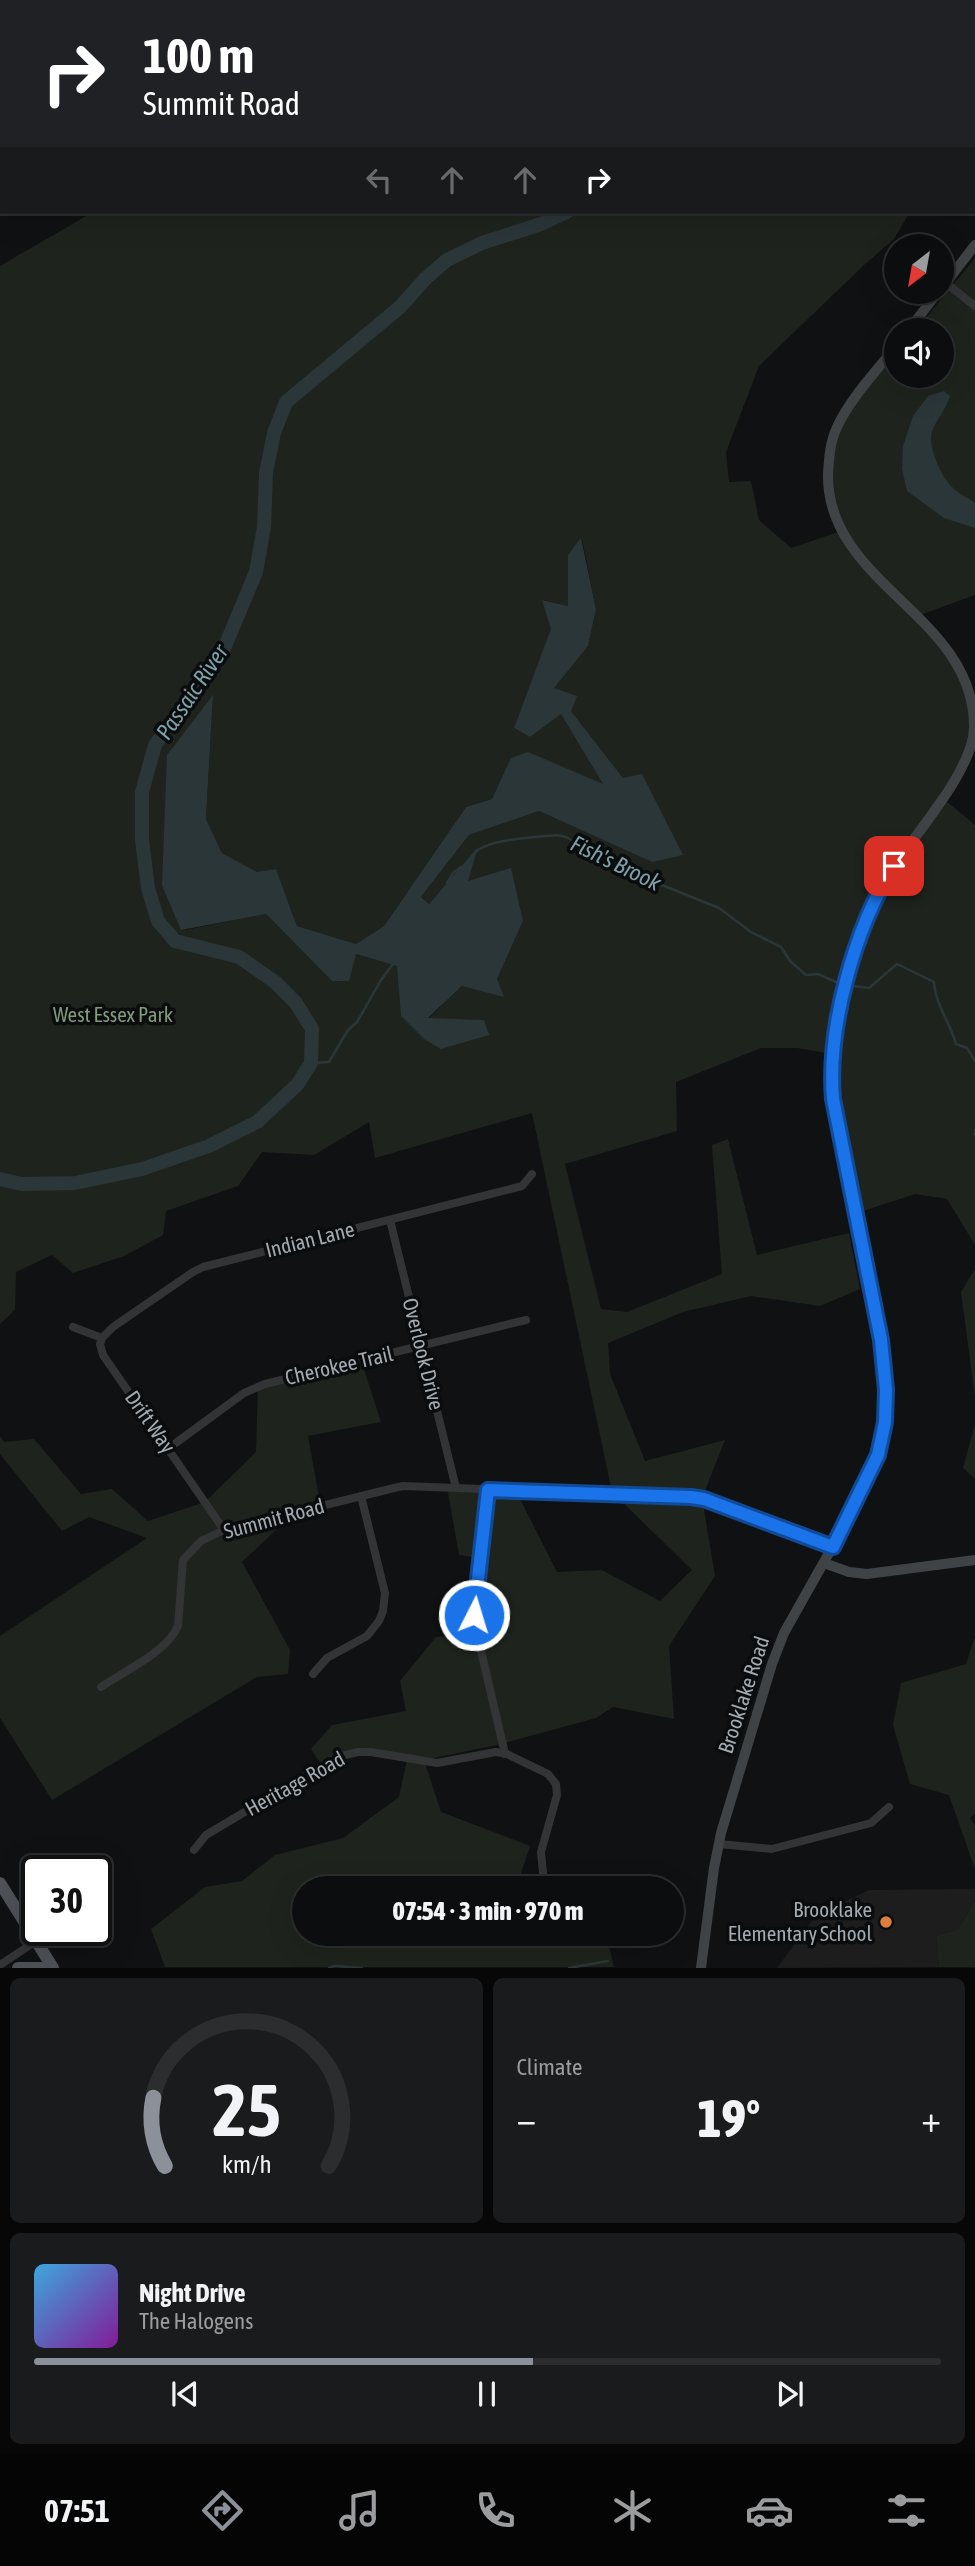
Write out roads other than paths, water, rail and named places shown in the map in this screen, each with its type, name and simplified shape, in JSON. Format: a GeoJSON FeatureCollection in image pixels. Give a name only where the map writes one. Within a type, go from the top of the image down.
{"type":"FeatureCollection","features":[{"type":"Feature","properties":{"kind":"main road"},"geometry":{"type":"LineString","coordinates":[[0,1883],[21,1917]]}},
{"type":"Feature","properties":{"kind":"main road"},"geometry":{"type":"LineString","coordinates":[[39,1946],[53,1968]]}},
{"type":"Feature","properties":{"kind":"main road"},"geometry":{"type":"LineString","coordinates":[[18,1968],[41,1968]]}},
{"type":"Feature","properties":{"kind":"street"},"geometry":{"type":"LineString","coordinates":[[954,272],[975,245]]}},
{"type":"Feature","properties":{"kind":"street"},"geometry":{"type":"LineString","coordinates":[[954,295],[975,306]]}},
{"type":"Feature","properties":{"kind":"street"},"geometry":{"type":"LineString","coordinates":[[918,318],[929,304]]}},
{"type":"Feature","properties":{"kind":"street","name":"Brooklake Road"},"geometry":{"type":"LineString","coordinates":[[701,1968],[719,1844],[779,1644],[833,1547],[878,1455],[885,1422],[886,1390],[881,1340],[833,1099],[832,1062],[853,958],[867,915],[885,880],[965,764],[974,732],[967,687],[953,656],[929,626],[853,550],[838,526],[831,502],[828,461],[836,428],[884,362]]}},
{"type":"Feature","properties":{"kind":"street","name":"Indian Lane"},"geometry":{"type":"LineString","coordinates":[[102,1338],[113,1327],[203,1267],[522,1186],[532,1174]]}},
{"type":"Feature","properties":{"kind":"street","name":"Overlook Drive"},"geometry":{"type":"LineString","coordinates":[[390,1220],[456,1488]]}},
{"type":"Feature","properties":{"kind":"street","name":"Cherokee Trail"},"geometry":{"type":"LineString","coordinates":[[169,1447],[254,1388],[526,1320]]}},
{"type":"Feature","properties":{"kind":"street"},"geometry":{"type":"LineString","coordinates":[[73,1327],[102,1338]]}},
{"type":"Feature","properties":{"kind":"street","name":"Drift Way"},"geometry":{"type":"LineString","coordinates":[[102,1338],[100,1344],[103,1355],[224,1530]]}},
{"type":"Feature","properties":{"kind":"street","name":"Summit Road"},"geometry":{"type":"LineString","coordinates":[[101,1687],[170,1641],[178,1626],[183,1560],[201,1541],[224,1530],[403,1486],[488,1490]]}},
{"type":"Feature","properties":{"kind":"street"},"geometry":{"type":"LineString","coordinates":[[505,1754],[474,1615],[488,1490],[704,1499],[833,1547]]}},
{"type":"Feature","properties":{"kind":"street"},"geometry":{"type":"LineString","coordinates":[[313,1674],[327,1658],[367,1636],[383,1611],[385,1593],[361,1496]]}},
{"type":"Feature","properties":{"kind":"street"},"geometry":{"type":"LineString","coordinates":[[824,1563],[849,1572],[867,1574],[975,1560]]}},
{"type":"Feature","properties":{"kind":"street","name":"Heritage Road"},"geometry":{"type":"LineString","coordinates":[[194,1850],[206,1835],[337,1757],[371,1752],[437,1763],[487,1752],[505,1754],[548,1774],[556,1784],[557,1795],[541,1852],[543,1873]]}},
{"type":"Feature","properties":{"kind":"street"},"geometry":{"type":"LineString","coordinates":[[719,1844],[772,1849],[871,1823],[889,1807]]}},
{"type":"Feature","properties":{"kind":"street"},"geometry":{"type":"LineString","coordinates":[[0,1965],[28,1946]]}},
{"type":"Feature","properties":{"kind":"waterway","name":"Passaic River"},"geometry":{"type":"LineString","coordinates":[[0,1179],[22,1184],[75,1183],[142,1169],[209,1146],[257,1122],[297,1085],[311,1063],[312,1029],[296,1003],[275,982],[239,957],[175,941],[158,921],[148,888],[142,840],[142,792],[155,745],[223,651],[256,572],[264,527],[266,473],[274,433],[286,402],[400,307],[426,278],[447,260],[482,243],[563,214]]}},
{"type":"Feature","properties":{"kind":"waterway","name":"Fish's Brook"},"geometry":{"type":"LineString","coordinates":[[475,853],[489,845],[513,840],[557,835],[566,837],[637,875],[719,908],[751,932],[781,947],[790,961],[806,975],[818,974],[838,983]]}},
{"type":"Feature","properties":{"kind":"waterway","name":"Fish's Brook"},"geometry":{"type":"LineString","coordinates":[[447,883],[461,867]]}},
{"type":"Feature","properties":{"kind":"waterway","name":"Fish's Brook"},"geometry":{"type":"LineString","coordinates":[[311,1063],[329,1062],[393,964]]}},
{"type":"Feature","properties":{"kind":"waterway","name":"Fish's Brook"},"geometry":{"type":"LineString","coordinates":[[853,986],[869,988],[897,964],[934,982],[937,998],[956,1044],[967,1048],[975,1061]]}},
{"type":"Feature","properties":{"kind":"waterway","name":"Fish's Brook"},"geometry":{"type":"LineString","coordinates":[[975,1130],[975,1135]]}},
{"type":"Feature","properties":{"kind":"waterway"},"geometry":{"type":"LineString","coordinates":[[569,1968],[608,1961]]}},
{"type":"Feature","properties":{"kind":"waterway"},"geometry":{"type":"LineString","coordinates":[[329,1968],[362,1968]]}},
{"type":"Feature","properties":{"kind":"place","name":"Brooklake Elementary School"},"geometry":{"type":"Point","coordinates":[886,1922]}},
{"type":"Feature","properties":{"kind":"park label","name":"West Essex Park"},"geometry":{"type":"Point","coordinates":[113,1015]}}]}
